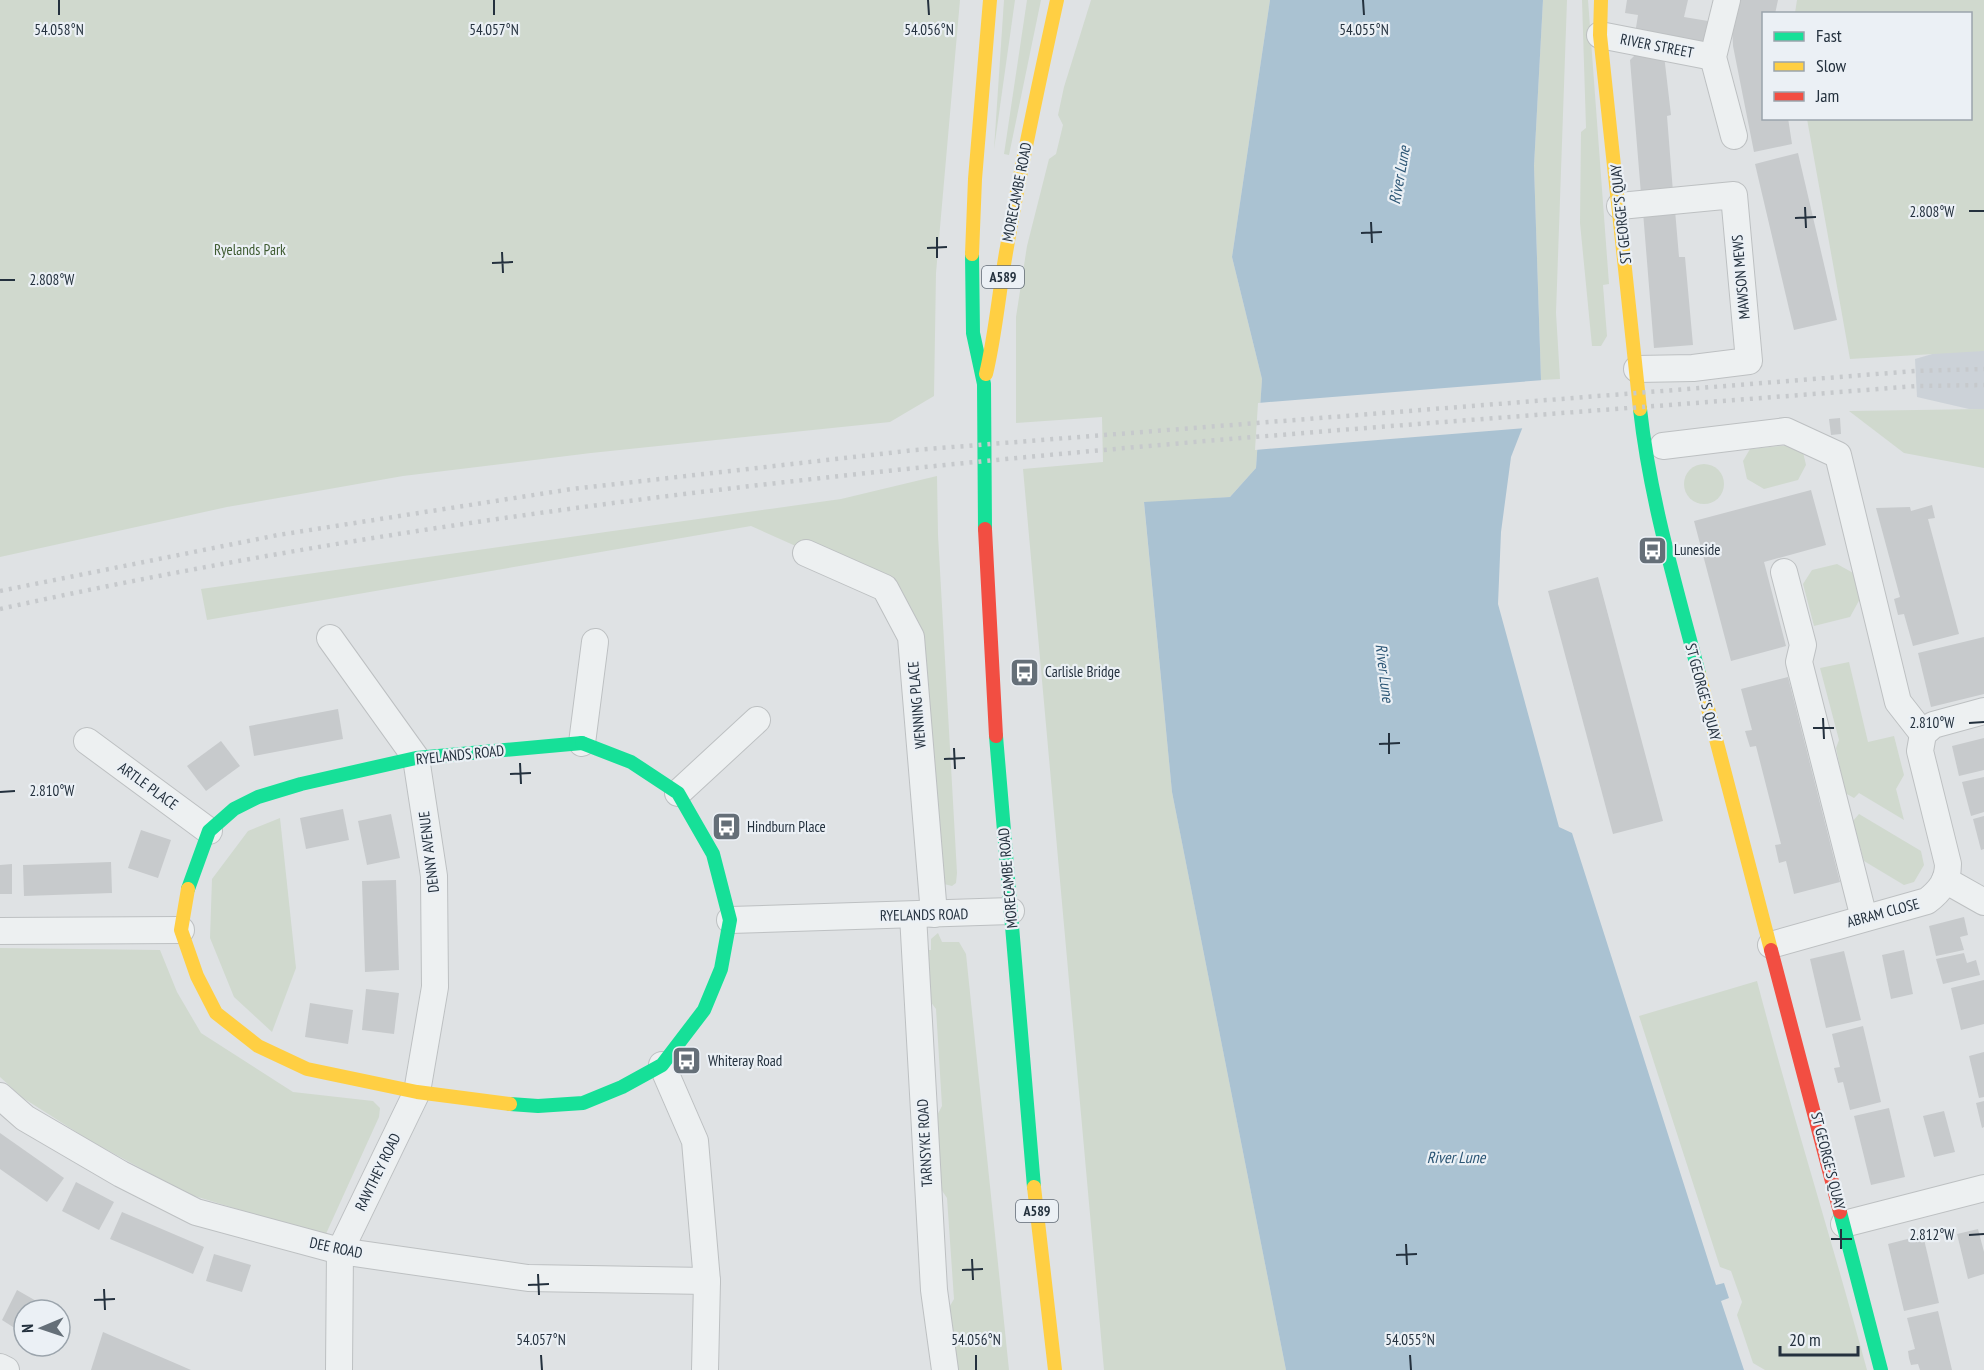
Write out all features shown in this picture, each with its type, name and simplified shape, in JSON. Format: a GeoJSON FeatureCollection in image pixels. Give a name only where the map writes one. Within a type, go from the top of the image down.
{"type":"FeatureCollection","features":[{"type":"Feature","properties":{"kind":"street","name":"MORECAMBE ROAD"},"geometry":{"type":"LineString","coordinates":[[990,0],[975,179],[971,277],[974,333],[984,384],[985,525],[990,661],[1028,1134],[1055,1370]]}},
{"type":"Feature","properties":{"kind":"street","name":"MORECAMBE ROAD"},"geometry":{"type":"LineString","coordinates":[[984,384],[997,328],[1006,251],[1021,169],[1057,0]]}},
{"type":"Feature","properties":{"kind":"street","name":"ST GEORGE'S QUAY"},"geometry":{"type":"LineString","coordinates":[[1601,0],[1600,35],[1645,456],[1664,548],[1771,945],[1881,1370]]}},
{"type":"Feature","properties":{"kind":"street","name":"RIVER STREET"},"geometry":{"type":"LineString","coordinates":[[1727,0],[1713,57],[1734,136]]}},
{"type":"Feature","properties":{"kind":"street","name":"RIVER STREET"},"geometry":{"type":"LineString","coordinates":[[1600,35],[1713,57]]}},
{"type":"Feature","properties":{"kind":"street","name":"MAWSON MEWS"},"geometry":{"type":"LineString","coordinates":[[1620,206],[1734,195],[1749,361],[1693,368],[1637,369]]}},
{"type":"Feature","properties":{"kind":"street"},"geometry":{"type":"LineString","coordinates":[[1663,446],[1786,431],[1838,455],[1898,702],[1923,734]]}},
{"type":"Feature","properties":{"kind":"street","name":"WENNING PLACE"},"geometry":{"type":"LineString","coordinates":[[806,553],[885,588],[912,637],[923,914]]}},
{"type":"Feature","properties":{"kind":"street"},"geometry":{"type":"LineString","coordinates":[[1784,572],[1803,645],[1799,662],[1864,918]]}},
{"type":"Feature","properties":{"kind":"street","name":"DENNY AVENUE"},"geometry":{"type":"LineString","coordinates":[[330,638],[416,758],[434,876],[435,976],[417,1092]]}},
{"type":"Feature","properties":{"kind":"street"},"geometry":{"type":"LineString","coordinates":[[582,743],[595,642]]}},
{"type":"Feature","properties":{"kind":"street"},"geometry":{"type":"LineString","coordinates":[[1984,711],[1933,725],[1923,734],[1920,751],[1947,852],[1946,880],[1984,902]]}},
{"type":"Feature","properties":{"kind":"street"},"geometry":{"type":"LineString","coordinates":[[678,793],[757,720]]}},
{"type":"Feature","properties":{"kind":"street","name":"ARTLE PLACE"},"geometry":{"type":"LineString","coordinates":[[87,741],[209,831]]}},
{"type":"Feature","properties":{"kind":"street","name":"RYELANDS ROAD"},"geometry":{"type":"LineString","coordinates":[[582,743],[631,762],[678,793],[713,854],[730,920],[721,969],[704,1010],[662,1065],[622,1087],[583,1103],[538,1107],[417,1092],[307,1069],[258,1046],[216,1013],[197,976],[182,930],[189,881],[209,831],[234,809],[258,796],[416,758],[582,743]]}},
{"type":"Feature","properties":{"kind":"street","name":"ABRAM CLOSE"},"geometry":{"type":"LineString","coordinates":[[1771,945],[1927,901],[1938,893],[1946,880]]}},
{"type":"Feature","properties":{"kind":"street","name":"RYELANDS ROAD"},"geometry":{"type":"LineString","coordinates":[[730,920],[1011,911]]}},
{"type":"Feature","properties":{"kind":"street","name":"TARNSYKE ROAD"},"geometry":{"type":"LineString","coordinates":[[923,914],[934,1290],[945,1370]]}},
{"type":"Feature","properties":{"kind":"street"},"geometry":{"type":"LineString","coordinates":[[0,931],[182,930]]}},
{"type":"Feature","properties":{"kind":"street"},"geometry":{"type":"LineString","coordinates":[[662,1065],[695,1141],[707,1281],[705,1370]]}},
{"type":"Feature","properties":{"kind":"street","name":"RAWTHEY ROAD"},"geometry":{"type":"LineString","coordinates":[[340,1251],[417,1092]]}},
{"type":"Feature","properties":{"kind":"street","name":"DEE ROAD"},"geometry":{"type":"LineString","coordinates":[[0,1096],[25,1118],[121,1174],[196,1212],[340,1251],[528,1278],[707,1281]]}},
{"type":"Feature","properties":{"kind":"street"},"geometry":{"type":"LineString","coordinates":[[1844,1224],[1984,1188]]}},
{"type":"Feature","properties":{"kind":"street"},"geometry":{"type":"LineString","coordinates":[[339,1370],[340,1251]]}},
{"type":"Feature","properties":{"kind":"street"},"geometry":{"type":"LineString","coordinates":[[0,1367],[6,1370]]}},
{"type":"Feature","properties":{"kind":"shaded area"},"geometry":{"type":"Polygon","coordinates":[[[1984,339],[1984,409],[1969,409],[1917,397],[1915,359],[1984,339]]]}},
{"type":"Feature","properties":{"kind":"green space","name":"Ryelands Park"},"geometry":{"type":"Polygon","coordinates":[[[0,0],[960,0],[936,273],[934,396],[890,422],[591,453],[403,476],[227,507],[0,557],[0,0]]]}},
{"type":"Feature","properties":{"kind":"green space"},"geometry":{"type":"Polygon","coordinates":[[[1004,0],[1015,0],[994,149],[1004,0]]]}},
{"type":"Feature","properties":{"kind":"green space"},"geometry":{"type":"Polygon","coordinates":[[[1027,0],[1041,0],[1009,155],[1004,154],[1027,0]]]}},
{"type":"Feature","properties":{"kind":"green space"},"geometry":{"type":"Polygon","coordinates":[[[1091,0],[1270,0],[1232,257],[1262,379],[1256,468],[1230,497],[1144,503],[1172,792],[1286,1370],[1104,1370],[1023,469],[1103,462],[1102,417],[1016,423],[1016,317],[1027,246],[1049,159],[1056,154],[1063,125],[1058,115],[1064,87],[1091,0]]]}},
{"type":"Feature","properties":{"kind":"green space"},"geometry":{"type":"Polygon","coordinates":[[[1543,0],[1567,0],[1556,313],[1560,379],[1541,380],[1534,166],[1543,0]]]}},
{"type":"Feature","properties":{"kind":"green space"},"geometry":{"type":"Polygon","coordinates":[[[1582,0],[1588,0],[1609,284],[1603,285],[1607,336],[1601,346],[1592,346],[1580,223],[1581,132],[1586,128],[1582,0]]]}},
{"type":"Feature","properties":{"kind":"green space"},"geometry":{"type":"Polygon","coordinates":[[[1797,0],[1984,0],[1984,351],[1850,359],[1807,120],[1972,120],[1972,12],[1795,12],[1797,0]]]}},
{"type":"Feature","properties":{"kind":"green space"},"geometry":{"type":"Polygon","coordinates":[[[1984,409],[1984,468],[1904,453],[1849,411],[1984,409]]]}},
{"type":"Feature","properties":{"kind":"green space"},"geometry":{"type":"Polygon","coordinates":[[[1789,445],[1803,452],[1806,465],[1798,480],[1764,489],[1747,479],[1743,461],[1750,449],[1789,445]]]}},
{"type":"Feature","properties":{"kind":"green space"},"geometry":{"type":"Polygon","coordinates":[[[1704,464],[1712,465],[1718,470],[1723,476],[1723,492],[1718,498],[1712,503],[1704,504],[1696,503],[1690,498],[1685,492],[1684,484],[1685,476],[1690,470],[1696,465],[1704,464]]]}},
{"type":"Feature","properties":{"kind":"green space"},"geometry":{"type":"Polygon","coordinates":[[[937,476],[938,535],[957,873],[956,883],[952,886],[940,883],[890,588],[751,526],[207,620],[201,589],[841,499],[937,476]]]}},
{"type":"Feature","properties":{"kind":"green space"},"geometry":{"type":"Polygon","coordinates":[[[1837,564],[1855,574],[1861,597],[1850,617],[1814,626],[1803,584],[1812,570],[1837,564]]]}},
{"type":"Feature","properties":{"kind":"green space"},"geometry":{"type":"Polygon","coordinates":[[[1849,662],[1868,742],[1894,736],[1904,775],[1896,789],[1904,820],[1859,793],[1854,798],[1845,793],[1836,748],[1839,740],[1820,668],[1849,662]]]}},
{"type":"Feature","properties":{"kind":"green space"},"geometry":{"type":"Polygon","coordinates":[[[1859,814],[1921,851],[1924,865],[1914,882],[1904,885],[1864,861],[1853,821],[1859,814]]]}},
{"type":"Feature","properties":{"kind":"green space"},"geometry":{"type":"Polygon","coordinates":[[[280,818],[296,968],[272,1032],[234,997],[210,938],[212,879],[248,831],[280,818]]]}},
{"type":"Feature","properties":{"kind":"green space"},"geometry":{"type":"Polygon","coordinates":[[[938,933],[942,942],[959,942],[966,954],[1009,1370],[954,1370],[947,1311],[954,1299],[947,1198],[937,1183],[933,1123],[942,1106],[936,1009],[927,997],[925,950],[931,950],[931,939],[938,933]]]}},
{"type":"Feature","properties":{"kind":"green space"},"geometry":{"type":"Polygon","coordinates":[[[0,948],[160,950],[177,992],[201,1033],[293,1092],[373,1101],[380,1108],[379,1117],[325,1236],[188,1194],[89,1140],[23,1098],[0,1077],[0,948]]]}},
{"type":"Feature","properties":{"kind":"green space"},"geometry":{"type":"Polygon","coordinates":[[[1757,981],[1867,1370],[1765,1370],[1753,1363],[1737,1315],[1742,1302],[1731,1271],[1720,1267],[1639,1016],[1757,981]]]}},
{"type":"Feature","properties":{"kind":"water","name":"River Lune"},"geometry":{"type":"Polygon","coordinates":[[[1270,0],[1543,0],[1534,166],[1541,380],[1511,457],[1501,532],[1498,604],[1559,827],[1572,833],[1716,1285],[1724,1283],[1729,1298],[1721,1301],[1744,1370],[1286,1370],[1172,792],[1144,502],[1230,497],[1256,468],[1262,379],[1232,257],[1270,0]]]}},
{"type":"Feature","properties":{"kind":"pier"},"geometry":{"type":"Polygon","coordinates":[[[1544,380],[1526,428],[1255,450],[1258,403],[1544,380]]]}},
{"type":"Feature","properties":{"kind":"building"},"geometry":{"type":"Polygon","coordinates":[[[1627,0],[1688,0],[1684,17],[1708,21],[1702,47],[1635,34],[1638,15],[1625,13],[1627,0]]]}},
{"type":"Feature","properties":{"kind":"building"},"geometry":{"type":"Polygon","coordinates":[[[1739,0],[1778,0],[1775,12],[1762,12],[1762,120],[1788,120],[1792,144],[1754,152],[1733,46],[1732,29],[1739,0]]]}},
{"type":"Feature","properties":{"kind":"building"},"geometry":{"type":"Polygon","coordinates":[[[1639,51],[1664,55],[1671,115],[1667,116],[1673,192],[1641,194],[1630,60],[1639,51]]]}},
{"type":"Feature","properties":{"kind":"building"},"geometry":{"type":"Polygon","coordinates":[[[1798,153],[1837,320],[1794,330],[1755,164],[1798,153]]]}},
{"type":"Feature","properties":{"kind":"building"},"geometry":{"type":"Polygon","coordinates":[[[1675,210],[1679,257],[1685,257],[1693,345],[1654,348],[1643,212],[1675,210]]]}},
{"type":"Feature","properties":{"kind":"building"},"geometry":{"type":"Polygon","coordinates":[[[1840,418],[1841,434],[1831,435],[1829,419],[1840,418]]]}},
{"type":"Feature","properties":{"kind":"building"},"geometry":{"type":"Polygon","coordinates":[[[1811,490],[1826,545],[1764,562],[1786,646],[1731,661],[1694,521],[1811,490]]]}},
{"type":"Feature","properties":{"kind":"building"},"geometry":{"type":"Polygon","coordinates":[[[1932,505],[1935,518],[1928,519],[1959,634],[1913,646],[1904,614],[1898,615],[1894,599],[1900,597],[1876,508],[1910,507],[1911,511],[1932,505]]]}},
{"type":"Feature","properties":{"kind":"building"},"geometry":{"type":"Polygon","coordinates":[[[1598,577],[1663,821],[1613,834],[1548,591],[1598,577]]]}},
{"type":"Feature","properties":{"kind":"building"},"geometry":{"type":"Polygon","coordinates":[[[1984,637],[1984,694],[1931,707],[1918,653],[1984,637]]]}},
{"type":"Feature","properties":{"kind":"building"},"geometry":{"type":"Polygon","coordinates":[[[1788,677],[1840,882],[1794,894],[1786,861],[1779,863],[1775,845],[1781,844],[1756,746],[1750,747],[1745,731],[1752,730],[1741,689],[1788,677]]]}},
{"type":"Feature","properties":{"kind":"building"},"geometry":{"type":"Polygon","coordinates":[[[338,709],[343,739],[254,756],[249,726],[338,709]]]}},
{"type":"Feature","properties":{"kind":"building"},"geometry":{"type":"Polygon","coordinates":[[[1984,738],[1984,770],[1959,776],[1952,746],[1984,738]]]}},
{"type":"Feature","properties":{"kind":"building"},"geometry":{"type":"Polygon","coordinates":[[[221,741],[240,766],[206,791],[187,766],[221,741]]]}},
{"type":"Feature","properties":{"kind":"building"},"geometry":{"type":"Polygon","coordinates":[[[1984,777],[1984,812],[1971,816],[1962,782],[1984,777]]]}},
{"type":"Feature","properties":{"kind":"building"},"geometry":{"type":"Polygon","coordinates":[[[343,809],[349,840],[306,849],[300,818],[343,809]]]}},
{"type":"Feature","properties":{"kind":"building"},"geometry":{"type":"Polygon","coordinates":[[[391,814],[400,858],[367,865],[358,821],[391,814]]]}},
{"type":"Feature","properties":{"kind":"building"},"geometry":{"type":"Polygon","coordinates":[[[1984,816],[1984,849],[1981,850],[1973,819],[1984,816]]]}},
{"type":"Feature","properties":{"kind":"building"},"geometry":{"type":"Polygon","coordinates":[[[141,830],[171,840],[158,878],[128,868],[141,830]]]}},
{"type":"Feature","properties":{"kind":"building"},"geometry":{"type":"Polygon","coordinates":[[[111,862],[112,893],[24,896],[23,865],[111,862]]]}},
{"type":"Feature","properties":{"kind":"building"},"geometry":{"type":"Polygon","coordinates":[[[12,864],[12,894],[0,894],[0,865],[12,864]]]}},
{"type":"Feature","properties":{"kind":"building"},"geometry":{"type":"Polygon","coordinates":[[[396,880],[399,970],[365,972],[362,881],[396,880]]]}},
{"type":"Feature","properties":{"kind":"building"},"geometry":{"type":"Polygon","coordinates":[[[1964,917],[1968,935],[1960,937],[1964,950],[1936,956],[1929,926],[1964,917]]]}},
{"type":"Feature","properties":{"kind":"building"},"geometry":{"type":"Polygon","coordinates":[[[1904,950],[1913,994],[1891,999],[1882,955],[1904,950]]]}},
{"type":"Feature","properties":{"kind":"building"},"geometry":{"type":"Polygon","coordinates":[[[1844,951],[1861,1020],[1826,1028],[1810,959],[1844,951]]]}},
{"type":"Feature","properties":{"kind":"building"},"geometry":{"type":"Polygon","coordinates":[[[1964,953],[1967,963],[1976,960],[1980,975],[1943,984],[1936,959],[1964,953]]]}},
{"type":"Feature","properties":{"kind":"building"},"geometry":{"type":"Polygon","coordinates":[[[1984,980],[1984,1024],[1961,1030],[1951,988],[1984,980]]]}},
{"type":"Feature","properties":{"kind":"building"},"geometry":{"type":"Polygon","coordinates":[[[366,989],[399,993],[394,1034],[362,1030],[366,989]]]}},
{"type":"Feature","properties":{"kind":"building"},"geometry":{"type":"Polygon","coordinates":[[[310,1003],[353,1010],[348,1044],[305,1037],[310,1003]]]}},
{"type":"Feature","properties":{"kind":"building"},"geometry":{"type":"Polygon","coordinates":[[[1863,1026],[1881,1102],[1850,1110],[1843,1082],[1838,1083],[1834,1068],[1840,1067],[1832,1034],[1863,1026]]]}},
{"type":"Feature","properties":{"kind":"building"},"geometry":{"type":"Polygon","coordinates":[[[1984,1052],[1984,1097],[1979,1098],[1969,1056],[1984,1052]]]}},
{"type":"Feature","properties":{"kind":"building"},"geometry":{"type":"Polygon","coordinates":[[[1984,1101],[1984,1127],[1982,1128],[1976,1103],[1984,1101]]]}},
{"type":"Feature","properties":{"kind":"building"},"geometry":{"type":"Polygon","coordinates":[[[1889,1108],[1905,1177],[1871,1185],[1854,1116],[1889,1108]]]}},
{"type":"Feature","properties":{"kind":"building"},"geometry":{"type":"Polygon","coordinates":[[[1944,1111],[1955,1152],[1934,1157],[1923,1116],[1944,1111]]]}},
{"type":"Feature","properties":{"kind":"building"},"geometry":{"type":"Polygon","coordinates":[[[0,1133],[64,1178],[47,1202],[0,1169],[0,1133]]]}},
{"type":"Feature","properties":{"kind":"building"},"geometry":{"type":"Polygon","coordinates":[[[76,1182],[114,1202],[99,1230],[62,1211],[76,1182]]]}},
{"type":"Feature","properties":{"kind":"building"},"geometry":{"type":"Polygon","coordinates":[[[122,1212],[204,1247],[193,1274],[110,1239],[122,1212]]]}},
{"type":"Feature","properties":{"kind":"building"},"geometry":{"type":"Polygon","coordinates":[[[1978,1229],[1984,1252],[1984,1274],[1968,1279],[1957,1234],[1978,1229]]]}},
{"type":"Feature","properties":{"kind":"building"},"geometry":{"type":"Polygon","coordinates":[[[1923,1235],[1939,1303],[1904,1311],[1888,1244],[1923,1235]]]}},
{"type":"Feature","properties":{"kind":"building"},"geometry":{"type":"Polygon","coordinates":[[[214,1254],[251,1265],[242,1292],[206,1281],[214,1254]]]}},
{"type":"Feature","properties":{"kind":"building"},"geometry":{"type":"Polygon","coordinates":[[[17,1290],[31,1298],[13,1298],[17,1290]]]}},
{"type":"Feature","properties":{"kind":"building"},"geometry":{"type":"Polygon","coordinates":[[[12,1300],[12,1326],[2,1320],[12,1300]]]}},
{"type":"Feature","properties":{"kind":"building"},"geometry":{"type":"Polygon","coordinates":[[[1938,1311],[1952,1370],[1920,1370],[1918,1364],[1911,1365],[1909,1358],[1908,1351],[1915,1349],[1907,1318],[1938,1311]]]}},
{"type":"Feature","properties":{"kind":"building"},"geometry":{"type":"Polygon","coordinates":[[[103,1332],[191,1370],[91,1370],[103,1332]]]}},
{"type":"Feature","properties":{"kind":"railway"},"geometry":{"type":"LineString","coordinates":[[0,591],[278,535],[572,489],[915,450],[1915,371],[1984,369]]}},
{"type":"Feature","properties":{"kind":"railway"},"geometry":{"type":"LineString","coordinates":[[0,609],[237,561],[475,522],[714,490],[954,464],[1194,442],[1916,386],[1984,385]]}},
{"type":"Feature","properties":{"kind":"traffic: fast"},"geometry":{"type":"LineString","coordinates":[[972,254],[973,333],[984,384],[985,529]]}},
{"type":"Feature","properties":{"kind":"traffic: fast"},"geometry":{"type":"LineString","coordinates":[[1640,409],[1657,509],[1699,674]]}},
{"type":"Feature","properties":{"kind":"traffic: fast"},"geometry":{"type":"LineString","coordinates":[[996,736],[1034,1187]]}},
{"type":"Feature","properties":{"kind":"traffic: fast"},"geometry":{"type":"LineString","coordinates":[[510,1104],[538,1106],[583,1103],[622,1087],[662,1065],[704,1010],[721,969],[730,920],[713,854],[678,793],[631,762],[582,743]]}},
{"type":"Feature","properties":{"kind":"traffic: fast"},"geometry":{"type":"LineString","coordinates":[[188,889],[209,831],[234,809],[258,797],[301,784],[416,758],[582,743]]}},
{"type":"Feature","properties":{"kind":"traffic: fast"},"geometry":{"type":"LineString","coordinates":[[1840,1212],[1881,1370]]}},
{"type":"Feature","properties":{"kind":"traffic: slow"},"geometry":{"type":"LineString","coordinates":[[972,254],[975,179],[990,0]]}},
{"type":"Feature","properties":{"kind":"traffic: slow"},"geometry":{"type":"LineString","coordinates":[[986,374],[1018,185],[1057,0]]}},
{"type":"Feature","properties":{"kind":"traffic: slow"},"geometry":{"type":"LineString","coordinates":[[1601,0],[1600,35],[1640,409]]}},
{"type":"Feature","properties":{"kind":"traffic: slow"},"geometry":{"type":"LineString","coordinates":[[1699,674],[1771,950]]}},
{"type":"Feature","properties":{"kind":"traffic: slow"},"geometry":{"type":"LineString","coordinates":[[188,889],[181,930],[197,976],[216,1013],[258,1046],[307,1069],[417,1092],[510,1104]]}},
{"type":"Feature","properties":{"kind":"traffic: slow"},"geometry":{"type":"LineString","coordinates":[[1034,1187],[1055,1370]]}},
{"type":"Feature","properties":{"kind":"traffic: jam"},"geometry":{"type":"LineString","coordinates":[[985,529],[996,736]]}},
{"type":"Feature","properties":{"kind":"traffic: jam"},"geometry":{"type":"LineString","coordinates":[[1771,950],[1840,1212]]}},
{"type":"Feature","properties":{"kind":"place","name":"Luneside"},"geometry":{"type":"Point","coordinates":[1653,550]}},
{"type":"Feature","properties":{"kind":"place","name":"Carlisle Bridge"},"geometry":{"type":"Point","coordinates":[1024,672]}},
{"type":"Feature","properties":{"kind":"place","name":"Hindburn Place"},"geometry":{"type":"Point","coordinates":[726,827]}},
{"type":"Feature","properties":{"kind":"place","name":"Whiteray Road"},"geometry":{"type":"Point","coordinates":[687,1061]}}]}
